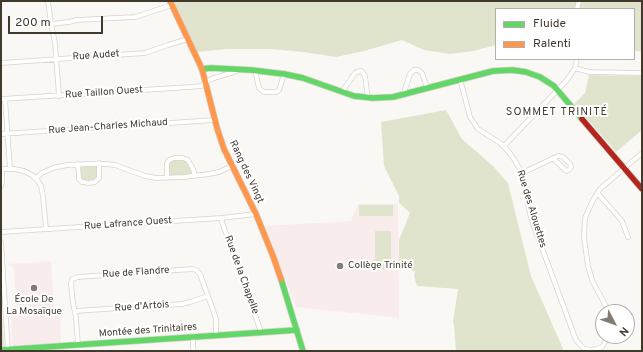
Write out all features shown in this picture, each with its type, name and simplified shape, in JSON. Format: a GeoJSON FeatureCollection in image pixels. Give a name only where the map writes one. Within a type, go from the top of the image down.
{"type":"FeatureCollection","features":[{"type":"Feature","properties":{"kind":"street"},"geometry":{"type":"LineString","coordinates":[[48,1],[50,24],[54,41],[59,96]]}},
{"type":"Feature","properties":{"kind":"street"},"geometry":{"type":"LineString","coordinates":[[50,24],[77,20],[135,17],[171,3]]}},
{"type":"Feature","properties":{"kind":"street","name":"Rang des Vingt"},"geometry":{"type":"LineString","coordinates":[[171,3],[202,69],[222,142],[232,166],[256,214],[273,256],[303,351]]}},
{"type":"Feature","properties":{"kind":"street","name":"Rue Audet"},"geometry":{"type":"LineString","coordinates":[[1,63],[145,53],[188,39]]}},
{"type":"Feature","properties":{"kind":"street"},"geometry":{"type":"LineString","coordinates":[[504,146],[569,78],[575,68],[577,60]]}},
{"type":"Feature","properties":{"kind":"street"},"geometry":{"type":"LineString","coordinates":[[575,68],[588,72],[642,73]]}},
{"type":"Feature","properties":{"kind":"street"},"geometry":{"type":"LineString","coordinates":[[202,69],[255,70],[284,74],[309,80],[354,96],[368,98],[386,98],[493,71],[516,70],[526,72],[550,83],[557,90],[642,189]]}},
{"type":"Feature","properties":{"kind":"street","name":"Rue Taillon Ouest"},"geometry":{"type":"LineString","coordinates":[[3,99],[201,86],[211,79],[234,71],[244,70]]}},
{"type":"Feature","properties":{"kind":"street"},"geometry":{"type":"LineString","coordinates":[[255,70],[259,88],[264,92],[276,92],[279,90],[284,74]]}},
{"type":"Feature","properties":{"kind":"street"},"geometry":{"type":"LineString","coordinates":[[404,94],[410,74],[415,70],[422,73],[427,88]]}},
{"type":"Feature","properties":{"kind":"street"},"geometry":{"type":"LineString","coordinates":[[342,92],[355,73],[361,72],[365,76],[368,98]]}},
{"type":"Feature","properties":{"kind":"street","name":"Rue des Alouettes"},"geometry":{"type":"LineString","coordinates":[[460,79],[470,117],[483,132],[504,146],[522,173],[532,221],[576,339],[582,347],[587,349],[601,348],[604,344]]}},
{"type":"Feature","properties":{"kind":"street"},"geometry":{"type":"LineString","coordinates":[[3,99],[10,168]]}},
{"type":"Feature","properties":{"kind":"street","name":"Rue Jean-Charles Michaud"},"geometry":{"type":"LineString","coordinates":[[1,134],[215,120]]}},
{"type":"Feature","properties":{"kind":"street"},"geometry":{"type":"LineString","coordinates":[[605,304],[591,276],[588,266],[584,238],[586,216],[597,193],[604,185],[642,153]]}},
{"type":"Feature","properties":{"kind":"street"},"geometry":{"type":"LineString","coordinates":[[167,178],[167,163],[174,158],[183,158],[188,160],[192,166],[195,176]]}},
{"type":"Feature","properties":{"kind":"street"},"geometry":{"type":"LineString","coordinates":[[522,173],[553,158]]}},
{"type":"Feature","properties":{"kind":"street"},"geometry":{"type":"LineString","coordinates":[[36,178],[42,172],[53,168],[78,164],[111,164],[149,177],[167,178],[216,173],[232,166]]}},
{"type":"Feature","properties":{"kind":"street"},"geometry":{"type":"LineString","coordinates":[[78,164],[79,179],[82,182],[89,183],[96,181],[99,178],[99,164]]}},
{"type":"Feature","properties":{"kind":"street"},"geometry":{"type":"LineString","coordinates":[[1,186],[2,169],[10,168],[24,171],[30,173],[36,178],[43,192],[46,229]]}},
{"type":"Feature","properties":{"kind":"street"},"geometry":{"type":"LineString","coordinates":[[597,193],[622,221],[628,238]]}},
{"type":"Feature","properties":{"kind":"street","name":"Rue Lafrance Ouest"},"geometry":{"type":"LineString","coordinates":[[1,232],[221,218],[256,214]]}},
{"type":"Feature","properties":{"kind":"street","name":"Rue de la Chapelle"},"geometry":{"type":"LineString","coordinates":[[221,218],[257,317],[261,333]]}},
{"type":"Feature","properties":{"kind":"street"},"geometry":{"type":"LineString","coordinates":[[1,242],[8,350]]}},
{"type":"Feature","properties":{"kind":"street","name":"Rue de Flandre"},"geometry":{"type":"LineString","coordinates":[[78,345],[77,322],[71,283],[72,279],[76,277],[194,269],[200,272],[215,315],[216,336]]}},
{"type":"Feature","properties":{"kind":"street","name":"Rue d'Artois"},"geometry":{"type":"LineString","coordinates":[[75,312],[182,304],[208,296]]}},
{"type":"Feature","properties":{"kind":"street","name":"Montée des Trinitaires"},"geometry":{"type":"LineString","coordinates":[[1,350],[49,349],[78,345],[297,330]]}},
{"type":"Feature","properties":{"kind":"street"},"geometry":{"type":"LineString","coordinates":[[192,337],[193,351]]}},
{"type":"Feature","properties":{"kind":"shaded area","name":"Collège Trinité"},"geometry":{"type":"Polygon","coordinates":[[[358,204],[398,204],[399,318],[296,307],[265,226],[351,221],[358,204]]]}},
{"type":"Feature","properties":{"kind":"shaded area","name":"École De La Mosaïque"},"geometry":{"type":"Polygon","coordinates":[[[51,261],[54,309],[60,317],[61,343],[14,346],[12,344],[11,317],[17,309],[17,305],[14,269],[8,264],[51,261]]]}},
{"type":"Feature","properties":{"kind":"green space"},"geometry":{"type":"Polygon","coordinates":[[[172,1],[642,1],[642,51],[635,51],[635,8],[495,8],[495,45],[474,51],[450,54],[424,50],[402,40],[336,57],[271,49],[227,49],[197,52],[172,1]]]}},
{"type":"Feature","properties":{"kind":"green space"},"geometry":{"type":"Polygon","coordinates":[[[589,75],[642,76],[642,130],[616,152],[574,104],[585,93],[589,75]]]}},
{"type":"Feature","properties":{"kind":"green space"},"geometry":{"type":"Polygon","coordinates":[[[446,110],[462,139],[493,166],[508,183],[531,276],[564,351],[456,351],[453,322],[458,289],[417,286],[414,276],[415,271],[399,268],[399,240],[410,213],[399,203],[399,196],[384,166],[381,122],[446,110]]]}},
{"type":"Feature","properties":{"kind":"green space"},"geometry":{"type":"Polygon","coordinates":[[[173,160],[185,160],[189,164],[192,173],[189,175],[171,175],[168,171],[169,163],[173,160]]]}},
{"type":"Feature","properties":{"kind":"green space"},"geometry":{"type":"Polygon","coordinates":[[[83,166],[97,167],[97,177],[94,181],[86,181],[81,179],[80,169],[83,166]]]}},
{"type":"Feature","properties":{"kind":"green space"},"geometry":{"type":"Polygon","coordinates":[[[359,205],[393,205],[393,216],[359,216],[359,205]]]}},
{"type":"Feature","properties":{"kind":"green space"},"geometry":{"type":"Polygon","coordinates":[[[375,231],[391,231],[391,270],[375,270],[375,231]]]}},
{"type":"Feature","properties":{"kind":"green space"},"geometry":{"type":"Polygon","coordinates":[[[1,303],[4,345],[3,347],[1,347],[1,303]]]}},
{"type":"Feature","properties":{"kind":"traffic: fast"},"geometry":{"type":"LineString","coordinates":[[202,69],[251,70],[284,74],[303,78],[354,96],[373,98],[393,97],[493,71],[512,70],[526,72],[540,77],[554,86],[582,119]]}},
{"type":"Feature","properties":{"kind":"traffic: fast"},"geometry":{"type":"LineString","coordinates":[[281,279],[303,351]]}},
{"type":"Feature","properties":{"kind":"traffic: fast"},"geometry":{"type":"LineString","coordinates":[[1,350],[297,330]]}},
{"type":"Feature","properties":{"kind":"traffic: slow"},"geometry":{"type":"LineString","coordinates":[[170,1],[202,69],[224,149],[256,214],[281,279]]}},
{"type":"Feature","properties":{"kind":"traffic: jam"},"geometry":{"type":"LineString","coordinates":[[582,119],[642,189]]}},
{"type":"Feature","properties":{"kind":"place","name":"Collège Trinité"},"geometry":{"type":"Point","coordinates":[340,266]}},
{"type":"Feature","properties":{"kind":"place","name":"École De La Mosaïque"},"geometry":{"type":"Point","coordinates":[34,288]}},
{"type":"Feature","properties":{"kind":"district","name":"SOMMET TRINITÉ"},"geometry":{"type":"Point","coordinates":[557,113]}}]}
